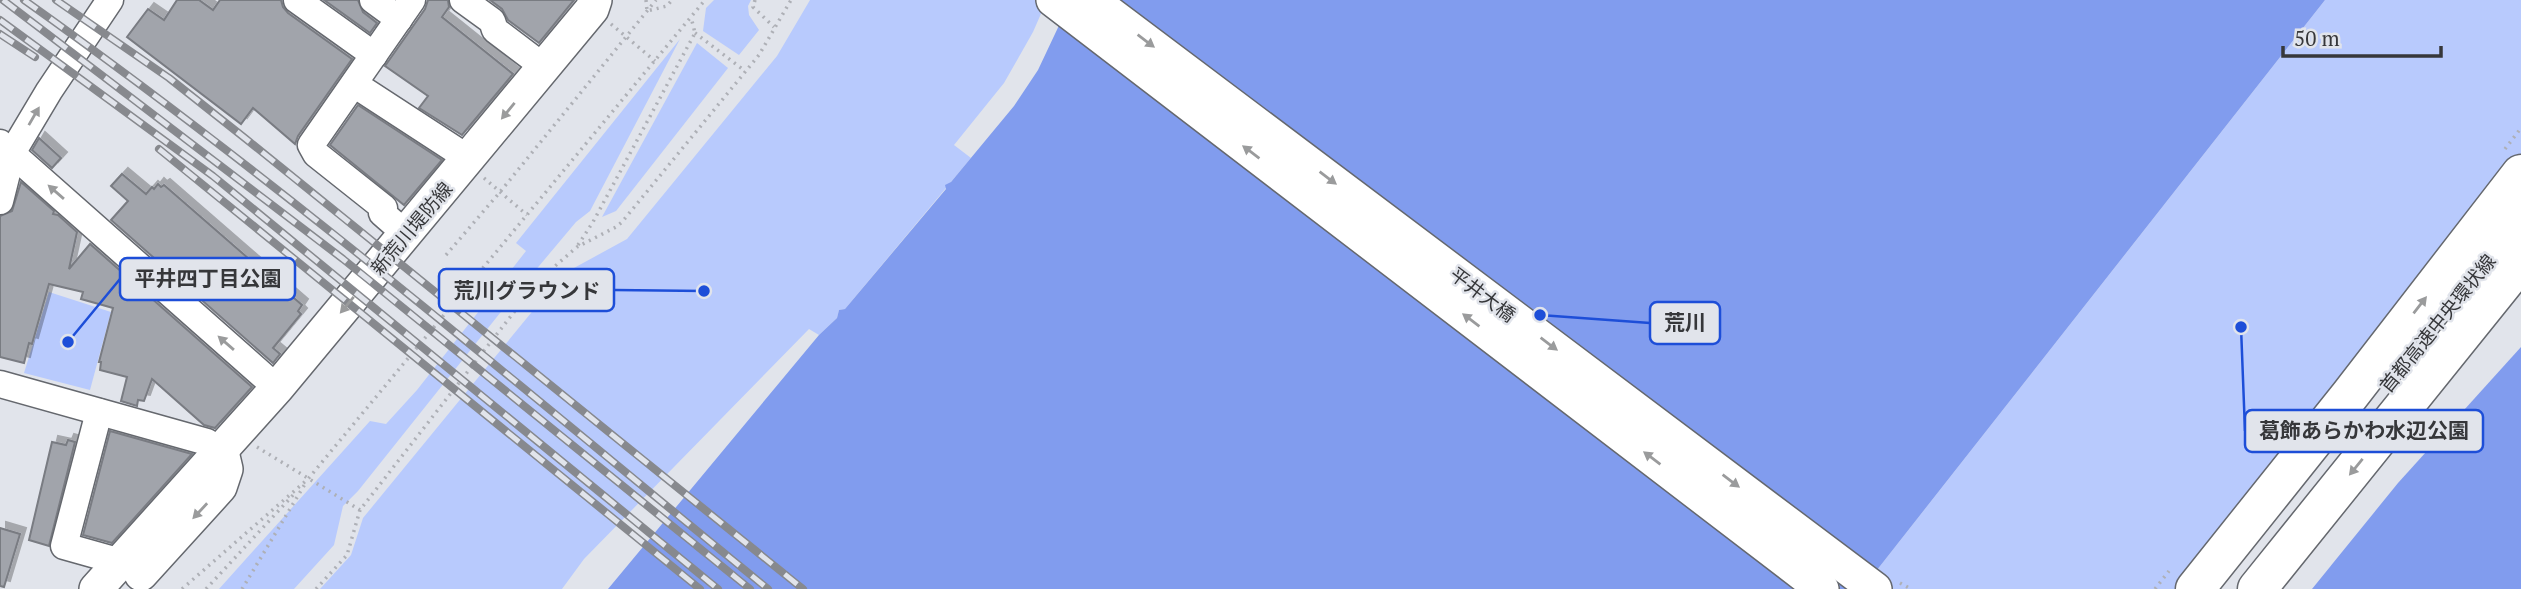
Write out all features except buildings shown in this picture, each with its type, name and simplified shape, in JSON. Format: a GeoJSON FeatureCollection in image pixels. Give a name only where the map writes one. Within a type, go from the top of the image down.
{"type":"FeatureCollection","features":[{"type":"Feature","properties":{"kind":"highway"},"geometry":{"type":"LineString","coordinates":[[2195,589],[2521,174]]}},
{"type":"Feature","properties":{"kind":"highway","name":"首都高速中央環状線"},"geometry":{"type":"LineString","coordinates":[[2218,589],[2368,410],[2521,219]]}},
{"type":"Feature","properties":{"kind":"highway","name":"首都高速中央環状線"},"geometry":{"type":"LineString","coordinates":[[2256,589],[2521,261]]}},
{"type":"Feature","properties":{"kind":"highway"},"geometry":{"type":"LineString","coordinates":[[2291,589],[2521,302]]}},
{"type":"Feature","properties":{"kind":"main road","name":"新荒川堤防線"},"geometry":{"type":"LineString","coordinates":[[229,443],[466,163],[592,9],[595,0]]}},
{"type":"Feature","properties":{"kind":"main road","name":"平井大橋"},"geometry":{"type":"LineString","coordinates":[[1053,0],[1822,589]]}},
{"type":"Feature","properties":{"kind":"main road","name":"平井大橋"},"geometry":{"type":"LineString","coordinates":[[1092,0],[1875,589]]}},
{"type":"Feature","properties":{"kind":"main road"},"geometry":{"type":"LineString","coordinates":[[96,589],[124,576],[217,492],[226,469],[229,443]]}},
{"type":"Feature","properties":{"kind":"street"},"geometry":{"type":"LineString","coordinates":[[0,201],[6,148],[49,91],[110,0]]}},
{"type":"Feature","properties":{"kind":"street"},"geometry":{"type":"LineString","coordinates":[[297,0],[374,55]]}},
{"type":"Feature","properties":{"kind":"street"},"geometry":{"type":"LineString","coordinates":[[373,0],[406,9],[311,145],[316,154],[384,208],[382,213],[406,234]]}},
{"type":"Feature","properties":{"kind":"street"},"geometry":{"type":"LineString","coordinates":[[463,0],[492,21],[495,30],[544,67]]}},
{"type":"Feature","properties":{"kind":"street"},"geometry":{"type":"LineString","coordinates":[[354,84],[460,153],[466,163]]}},
{"type":"Feature","properties":{"kind":"street"},"geometry":{"type":"LineString","coordinates":[[6,148],[277,388]]}},
{"type":"Feature","properties":{"kind":"street"},"geometry":{"type":"LineString","coordinates":[[0,384],[207,442],[229,443]]}},
{"type":"Feature","properties":{"kind":"street"},"geometry":{"type":"LineString","coordinates":[[99,412],[64,546],[124,576]]}},
{"type":"Feature","properties":{"kind":"path"},"geometry":{"type":"LineString","coordinates":[[646,0],[647,12]]}},
{"type":"Feature","properties":{"kind":"path"},"geometry":{"type":"LineString","coordinates":[[446,255],[656,0]]}},
{"type":"Feature","properties":{"kind":"path"},"geometry":{"type":"LineString","coordinates":[[647,12],[667,6],[672,0]]}},
{"type":"Feature","properties":{"kind":"path"},"geometry":{"type":"LineString","coordinates":[[206,589],[308,479],[705,0]]}},
{"type":"Feature","properties":{"kind":"path"},"geometry":{"type":"LineString","coordinates":[[755,0],[753,7],[774,27]]}},
{"type":"Feature","properties":{"kind":"path"},"geometry":{"type":"LineString","coordinates":[[576,247],[610,231],[622,222],[759,55],[791,0]]}},
{"type":"Feature","properties":{"kind":"path"},"geometry":{"type":"LineString","coordinates":[[691,16],[695,33],[745,71]]}},
{"type":"Feature","properties":{"kind":"path"},"geometry":{"type":"LineString","coordinates":[[316,589],[347,555],[360,510],[539,280],[576,247],[593,222],[695,33]]}},
{"type":"Feature","properties":{"kind":"path"},"geometry":{"type":"LineString","coordinates":[[627,37],[655,61]]}},
{"type":"Feature","properties":{"kind":"path"},"geometry":{"type":"LineString","coordinates":[[466,163],[527,215]]}},
{"type":"Feature","properties":{"kind":"path"},"geometry":{"type":"LineString","coordinates":[[229,443],[308,479],[360,510]]}},
{"type":"Feature","properties":{"kind":"path"},"geometry":{"type":"LineString","coordinates":[[182,589],[308,479]]}},
{"type":"Feature","properties":{"kind":"path"},"geometry":{"type":"LineString","coordinates":[[242,589],[308,479]]}},
{"type":"Feature","properties":{"kind":"shaded area"},"geometry":{"type":"Polygon","coordinates":[[[714,0],[751,0],[748,6],[749,15],[759,30],[739,55],[703,31],[706,8],[714,0]]]}},
{"type":"Feature","properties":{"kind":"shaded area"},"geometry":{"type":"Polygon","coordinates":[[[810,0],[1047,0],[1033,32],[1004,83],[954,145],[971,158],[845,309],[839,310],[837,318],[819,335],[809,329],[584,559],[562,589],[320,589],[351,555],[363,518],[563,274],[627,239],[777,56],[810,0]]]}},
{"type":"Feature","properties":{"kind":"shaded area"},"geometry":{"type":"Polygon","coordinates":[[[1071,0],[2325,0],[1862,589],[608,589],[819,335],[837,318],[839,310],[845,309],[946,189],[945,185],[951,182],[1014,106],[1038,70],[1071,0]]]}},
{"type":"Feature","properties":{"kind":"shaded area"},"geometry":{"type":"Polygon","coordinates":[[[2325,0],[2521,0],[2521,192],[2204,589],[1862,589],[2325,0]]]}},
{"type":"Feature","properties":{"kind":"shaded area"},"geometry":{"type":"Polygon","coordinates":[[[680,39],[590,211],[576,222],[508,303],[358,491],[343,506],[334,545],[294,589],[219,589],[370,421],[386,424],[417,390],[526,251],[516,243],[680,39]]]}},
{"type":"Feature","properties":{"kind":"shaded area"},"geometry":{"type":"Polygon","coordinates":[[[697,43],[728,68],[616,211],[602,217],[697,43]]]}},
{"type":"Feature","properties":{"kind":"shaded area"},"geometry":{"type":"Polygon","coordinates":[[[49,292],[111,312],[90,390],[24,373],[49,292]]]}},
{"type":"Feature","properties":{"kind":"shaded area"},"geometry":{"type":"Polygon","coordinates":[[[2521,347],[2521,589],[2312,589],[2398,483],[2521,347]]]}},
{"type":"Feature","properties":{"kind":"railway"},"geometry":{"type":"LineString","coordinates":[[3,0],[343,259],[750,589]]}},
{"type":"Feature","properties":{"kind":"railway"},"geometry":{"type":"LineString","coordinates":[[24,0],[215,141],[308,214],[768,589]]}},
{"type":"Feature","properties":{"kind":"railway"},"geometry":{"type":"LineString","coordinates":[[56,0],[169,78],[803,589]]}},
{"type":"Feature","properties":{"kind":"railway"},"geometry":{"type":"LineString","coordinates":[[0,20],[213,176],[718,589]]}},
{"type":"Feature","properties":{"kind":"railway"},"geometry":{"type":"LineString","coordinates":[[0,34],[35,57]]}},
{"type":"Feature","properties":{"kind":"railway"},"geometry":{"type":"LineString","coordinates":[[159,149],[700,589]]}},
{"type":"Feature","properties":{"kind":"place","name":"荒川グラウンド"},"geometry":{"type":"Point","coordinates":[704,291]}},
{"type":"Feature","properties":{"kind":"place","name":"荒川"},"geometry":{"type":"Point","coordinates":[1540,315]}},
{"type":"Feature","properties":{"kind":"place","name":"葛飾あらかわ水辺公園"},"geometry":{"type":"Point","coordinates":[2241,327]}},
{"type":"Feature","properties":{"kind":"place","name":"平井四丁目公園"},"geometry":{"type":"Point","coordinates":[68,342]}}]}
